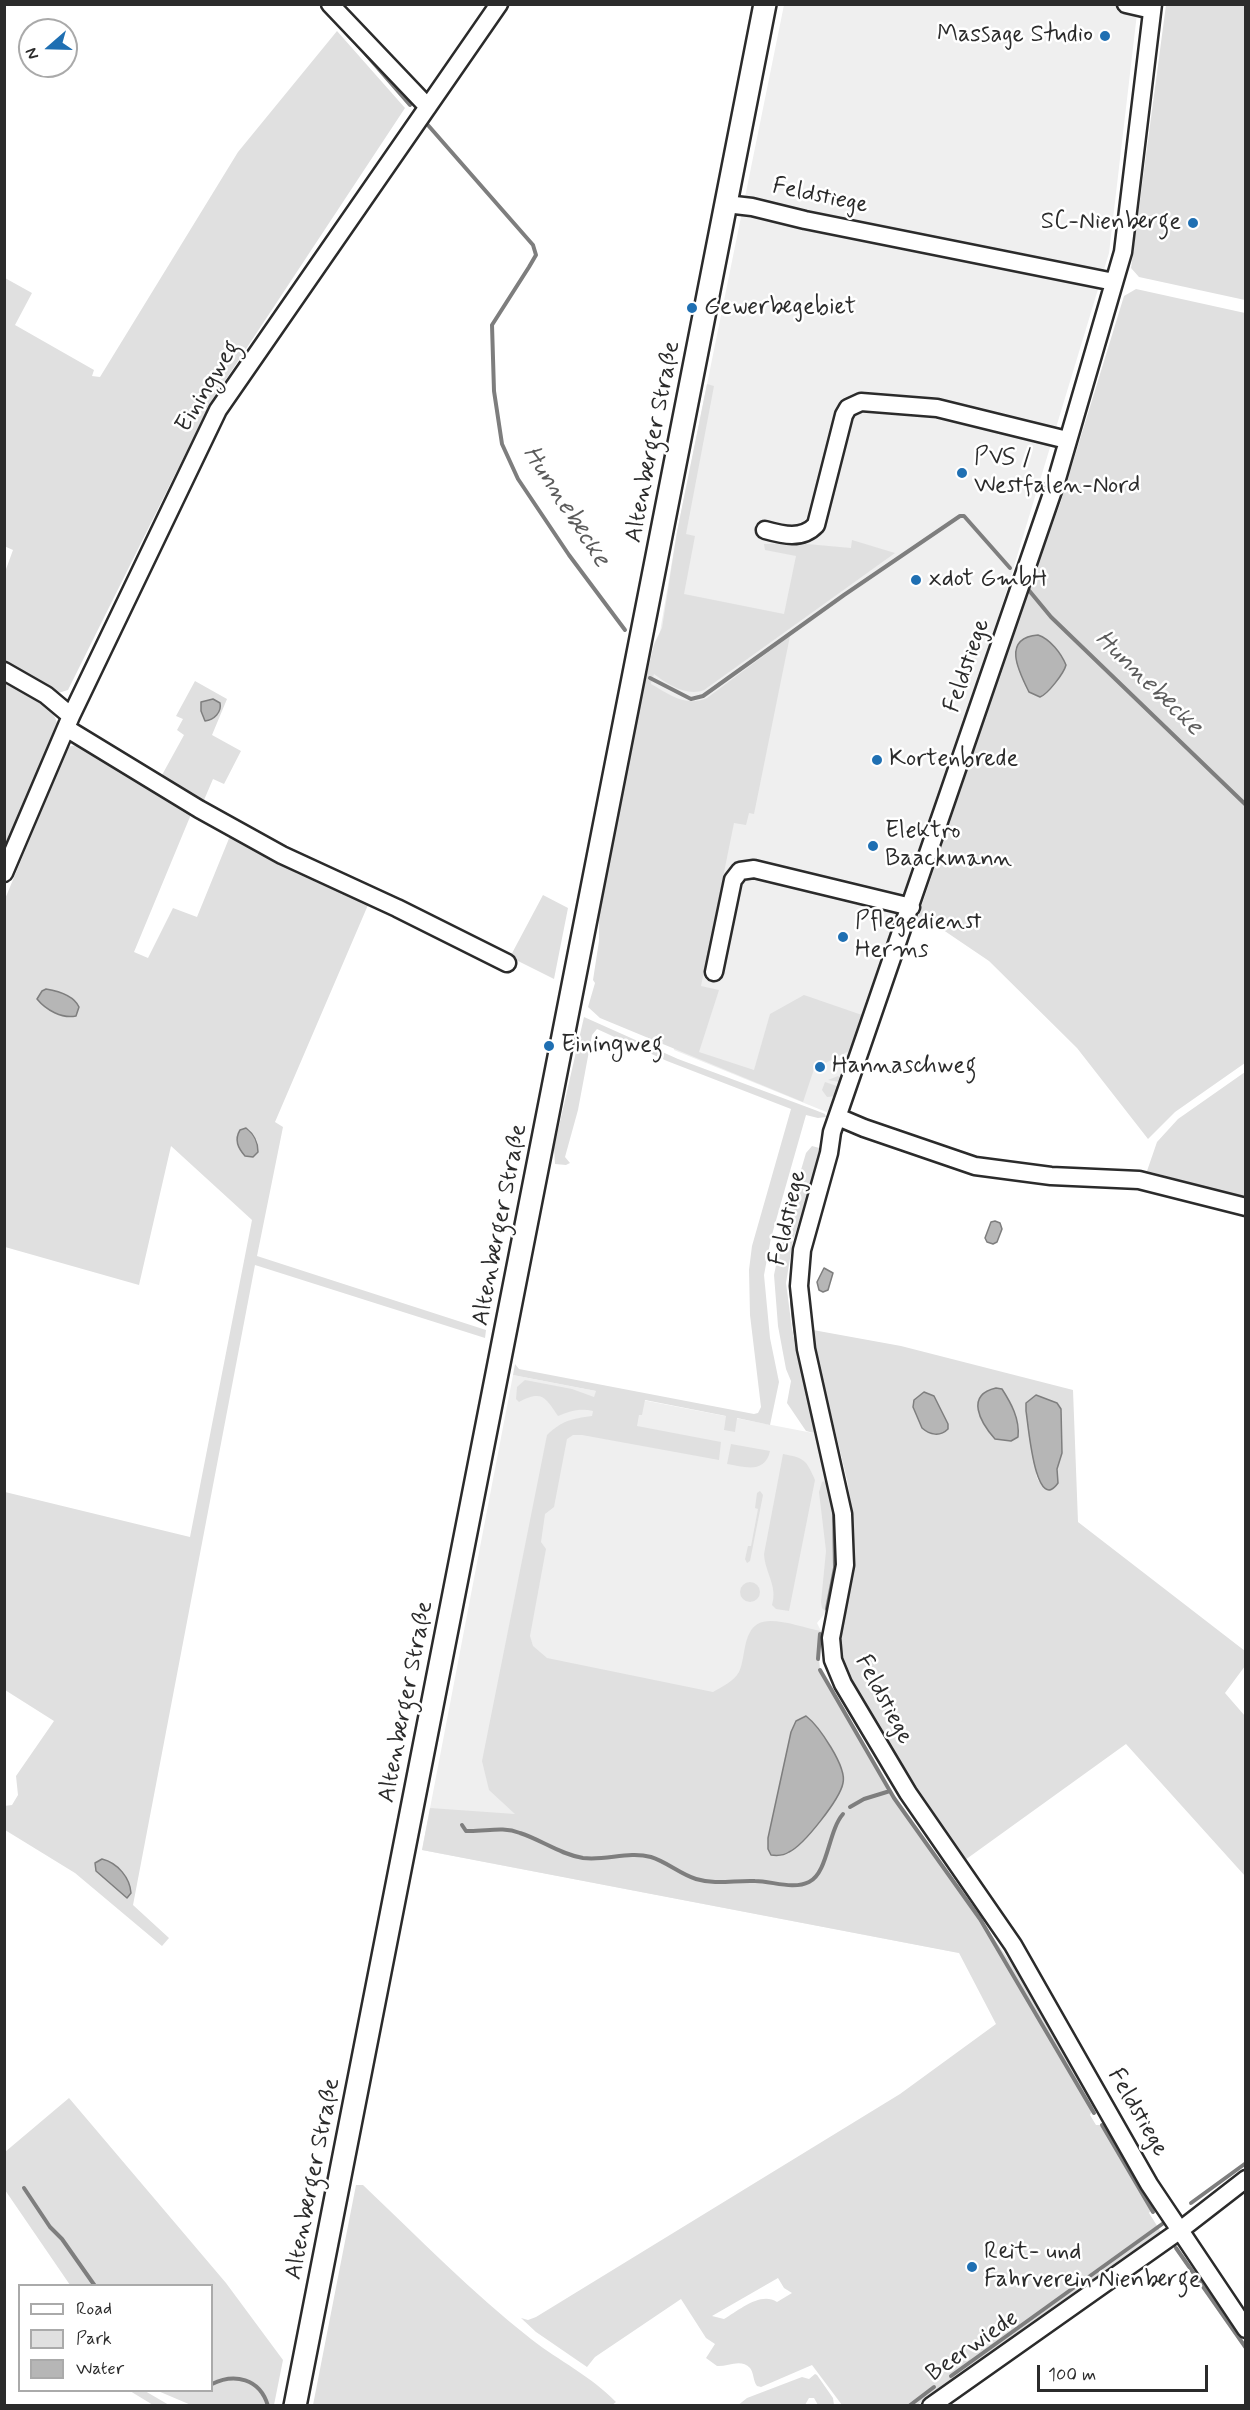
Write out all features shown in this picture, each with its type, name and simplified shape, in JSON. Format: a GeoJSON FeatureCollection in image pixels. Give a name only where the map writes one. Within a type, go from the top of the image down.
{"type":"FeatureCollection","features":[{"type":"Feature","properties":{"kind":"main road","name":"Altenberger Straße"},"geometry":{"type":"LineString","coordinates":[[295,2406],[765,4]]}},
{"type":"Feature","properties":{"kind":"street"},"geometry":{"type":"LineString","coordinates":[[330,4],[429,107]]}},
{"type":"Feature","properties":{"kind":"street","name":"Einingweg"},"geometry":{"type":"LineString","coordinates":[[4,873],[69,722],[218,410],[499,4]]}},
{"type":"Feature","properties":{"kind":"street"},"geometry":{"type":"LineString","coordinates":[[1126,4],[1153,7]]}},
{"type":"Feature","properties":{"kind":"street","name":"Feldstiege"},"geometry":{"type":"LineString","coordinates":[[1153,7],[1123,252],[1036,540],[838,1117],[802,1250],[799,1286],[806,1348],[843,1514],[845,1565],[831,1638],[834,1660],[846,1690],[908,1792],[1013,1945],[1149,2184],[1245,2329]]}},
{"type":"Feature","properties":{"kind":"street","name":"Feldstiege"},"geometry":{"type":"LineString","coordinates":[[726,204],[752,207],[805,220],[1114,282]]}},
{"type":"Feature","properties":{"kind":"street"},"geometry":{"type":"LineString","coordinates":[[765,530],[789,536],[801,535],[816,525],[844,415],[848,408],[861,402],[937,408],[1067,440]]}},
{"type":"Feature","properties":{"kind":"street"},"geometry":{"type":"LineString","coordinates":[[4,671],[46,696],[69,722],[199,809],[282,855],[398,908],[507,963]]}},
{"type":"Feature","properties":{"kind":"street"},"geometry":{"type":"LineString","coordinates":[[714,972],[733,880],[740,871],[754,869],[911,907]]}},
{"type":"Feature","properties":{"kind":"street"},"geometry":{"type":"LineString","coordinates":[[838,1117],[975,1166],[1051,1176],[1139,1180],[1245,1207]]}},
{"type":"Feature","properties":{"kind":"street","name":"Beerwiede"},"geometry":{"type":"LineString","coordinates":[[931,2406],[1179,2230],[1245,2179]]}},
{"type":"Feature","properties":{"kind":"shaded area"},"geometry":{"type":"Polygon","coordinates":[[[784,5],[1138,5],[1109,253],[869,1044],[841,1118],[674,1050],[647,708],[677,532],[784,5]]]}},
{"type":"Feature","properties":{"kind":"shaded area"},"geometry":{"type":"Polygon","coordinates":[[[513,1375],[818,1434],[830,1485],[835,1567],[826,1612],[817,1623],[821,1631],[818,1647],[820,1672],[959,1953],[422,1850],[513,1375]]]}},
{"type":"Feature","properties":{"kind":"green space"},"geometry":{"type":"Polygon","coordinates":[[[1166,5],[1245,5],[1245,300],[1139,277],[1131,268],[1166,5]]]}},
{"type":"Feature","properties":{"kind":"green space"},"geometry":{"type":"Polygon","coordinates":[[[337,31],[405,108],[211,402],[68,690],[58,693],[5,662],[5,572],[13,550],[4,546],[5,278],[32,293],[15,325],[94,370],[92,376],[100,377],[238,152],[337,31]]]}},
{"type":"Feature","properties":{"kind":"green space"},"geometry":{"type":"Polygon","coordinates":[[[1136,289],[1245,313],[1245,1063],[1175,1112],[1148,1139],[1077,1048],[989,961],[924,917],[916,922],[1061,501],[1124,296],[1136,289]],[[1023,639],[1046,694],[1064,671],[1023,639]]]}},
{"type":"Feature","properties":{"kind":"green space"},"geometry":{"type":"Polygon","coordinates":[[[707,384],[714,386],[686,534],[695,536],[684,594],[784,614],[796,556],[765,550],[764,544],[796,543],[851,548],[852,540],[895,553],[704,690],[684,691],[654,674],[651,684],[672,696],[685,700],[707,698],[790,636],[754,814],[749,813],[746,825],[734,823],[701,986],[719,990],[699,1052],[754,1070],[770,1014],[804,995],[862,1015],[849,1051],[814,1069],[803,1102],[600,1018],[588,1007],[595,983],[593,980],[599,941],[599,917],[644,686],[654,644],[662,628],[677,532],[707,384]]]}},
{"type":"Feature","properties":{"kind":"green space"},"geometry":{"type":"Polygon","coordinates":[[[5,680],[43,703],[54,715],[57,723],[5,849],[5,680]]]}},
{"type":"Feature","properties":{"kind":"green space"},"geometry":{"type":"Polygon","coordinates":[[[195,681],[227,699],[212,735],[241,751],[224,784],[213,779],[204,800],[162,775],[184,735],[177,730],[183,719],[176,716],[195,681]]]}},
{"type":"Feature","properties":{"kind":"green space"},"geometry":{"type":"Polygon","coordinates":[[[76,745],[192,812],[134,952],[148,958],[173,908],[197,917],[230,836],[298,874],[368,905],[275,1122],[283,1127],[257,1256],[486,1330],[485,1338],[255,1265],[133,1905],[169,1938],[162,1946],[75,1873],[5,1830],[4,1806],[12,1805],[18,1795],[16,1776],[54,1721],[5,1690],[5,1492],[190,1537],[252,1220],[171,1146],[139,1285],[5,1247],[5,899],[68,747],[76,745]]]}},
{"type":"Feature","properties":{"kind":"green space"},"geometry":{"type":"Polygon","coordinates":[[[543,895],[568,908],[554,979],[510,957],[543,895]]]}},
{"type":"Feature","properties":{"kind":"green space"},"geometry":{"type":"Polygon","coordinates":[[[584,1017],[678,1059],[815,1110],[825,1114],[826,1117],[806,1115],[771,1238],[764,1275],[770,1338],[779,1382],[770,1425],[737,1418],[735,1432],[724,1430],[726,1416],[645,1400],[637,1426],[721,1442],[719,1460],[582,1435],[573,1435],[567,1439],[554,1507],[545,1514],[541,1542],[546,1549],[530,1636],[533,1646],[547,1658],[713,1692],[737,1675],[750,1633],[761,1623],[783,1622],[821,1631],[818,1647],[820,1671],[895,1797],[1011,1963],[1020,1971],[1092,2102],[1094,2107],[1090,2115],[1096,2125],[1101,2125],[1151,2210],[1149,2213],[1161,2232],[917,2405],[842,2405],[812,2365],[761,2387],[757,2386],[750,2368],[746,2365],[738,2363],[717,2366],[706,2358],[715,2344],[706,2338],[681,2299],[595,2357],[587,2367],[536,2332],[521,2318],[528,2320],[536,2317],[900,2094],[996,2024],[959,1953],[422,1850],[430,1808],[515,1814],[489,1790],[482,1761],[547,1435],[568,1421],[592,1416],[593,1411],[575,1410],[558,1416],[542,1397],[533,1396],[519,1402],[516,1399],[517,1387],[525,1380],[572,1389],[594,1397],[596,1391],[513,1375],[515,1364],[519,1369],[754,1414],[758,1413],[761,1407],[750,1315],[749,1270],[752,1246],[791,1109],[667,1061],[597,1029],[592,1035],[578,1110],[565,1157],[570,1163],[555,1164],[554,1148],[584,1017]],[[778,2278],[712,2316],[724,2319],[757,2300],[771,2299],[777,2302],[792,2293],[784,2288],[778,2278]]]}},
{"type":"Feature","properties":{"kind":"green space"},"geometry":{"type":"Polygon","coordinates":[[[1245,1072],[1245,1197],[1147,1171],[1157,1142],[1178,1119],[1245,1072]]]}},
{"type":"Feature","properties":{"kind":"green space"},"geometry":{"type":"Polygon","coordinates":[[[838,1076],[843,1080],[837,1096],[827,1097],[822,1090],[825,1082],[837,1086],[839,1082],[828,1080],[838,1076]]]}},
{"type":"Feature","properties":{"kind":"green space"},"geometry":{"type":"Polygon","coordinates":[[[812,1146],[823,1149],[809,1204],[803,1210],[793,1240],[786,1283],[792,1329],[818,1434],[806,1431],[787,1403],[791,1381],[786,1369],[778,1326],[774,1275],[783,1231],[806,1153],[812,1146]]]}},
{"type":"Feature","properties":{"kind":"green space"},"geometry":{"type":"Polygon","coordinates":[[[813,1330],[901,1346],[1073,1390],[1078,1522],[1245,1651],[1245,1666],[1225,1693],[1245,1716],[1245,1876],[1126,1744],[965,1860],[892,1749],[844,1669],[840,1650],[841,1632],[854,1570],[852,1510],[813,1330]],[[1002,1389],[1007,1439],[1011,1441],[1011,1404],[1002,1389]],[[1036,1395],[1026,1411],[1037,1478],[1041,1485],[1049,1488],[1058,1483],[1057,1469],[1062,1453],[1061,1409],[1057,1403],[1036,1395]]]}},
{"type":"Feature","properties":{"kind":"green space"},"geometry":{"type":"Polygon","coordinates":[[[731,1444],[770,1451],[764,1463],[759,1466],[727,1464],[731,1444]]]}},
{"type":"Feature","properties":{"kind":"green space"},"geometry":{"type":"Polygon","coordinates":[[[783,1454],[804,1461],[815,1480],[789,1611],[776,1609],[772,1605],[773,1592],[764,1554],[783,1454]]]}},
{"type":"Feature","properties":{"kind":"green space"},"geometry":{"type":"Polygon","coordinates":[[[829,1479],[835,1546],[833,1578],[826,1612],[821,1602],[826,1551],[819,1492],[822,1482],[829,1479]]]}},
{"type":"Feature","properties":{"kind":"green space"},"geometry":{"type":"Polygon","coordinates":[[[760,1491],[763,1495],[750,1561],[747,1563],[745,1559],[748,1546],[751,1546],[758,1509],[755,1508],[757,1493],[760,1491]]]}},
{"type":"Feature","properties":{"kind":"green space"},"geometry":{"type":"Polygon","coordinates":[[[750,1582],[757,1585],[760,1592],[757,1599],[750,1602],[743,1599],[740,1592],[743,1585],[750,1582]]]}},
{"type":"Feature","properties":{"kind":"green space"},"geometry":{"type":"Polygon","coordinates":[[[69,2098],[226,2283],[283,2360],[274,2405],[191,2405],[160,2392],[213,2392],[213,2284],[69,2284],[5,2190],[5,2152],[69,2098]]]}},
{"type":"Feature","properties":{"kind":"green space"},"geometry":{"type":"Polygon","coordinates":[[[356,2185],[363,2185],[466,2284],[509,2321],[542,2347],[586,2376],[616,2402],[611,2406],[313,2405],[356,2185]]]}},
{"type":"Feature","properties":{"kind":"green space"},"geometry":{"type":"Polygon","coordinates":[[[815,2374],[833,2398],[834,2405],[818,2405],[814,2398],[809,2398],[805,2405],[737,2406],[747,2398],[802,2377],[809,2379],[815,2374]]]}},
{"type":"Feature","properties":{"kind":"green space"},"geometry":{"type":"Polygon","coordinates":[[[132,2392],[147,2392],[169,2405],[153,2405],[132,2392]]]}},
{"type":"Feature","properties":{"kind":"water"},"geometry":{"type":"Polygon","coordinates":[[[1038,635],[1055,647],[1066,665],[1055,683],[1040,697],[1029,692],[1016,657],[1016,649],[1020,642],[1027,637],[1038,635]]]}},
{"type":"Feature","properties":{"kind":"water"},"geometry":{"type":"Polygon","coordinates":[[[213,699],[220,703],[219,712],[205,721],[201,711],[201,702],[213,699]]]}},
{"type":"Feature","properties":{"kind":"water"},"geometry":{"type":"Polygon","coordinates":[[[46,989],[70,997],[77,1003],[79,1007],[76,1016],[60,1015],[41,1003],[37,999],[46,989]]]}},
{"type":"Feature","properties":{"kind":"water"},"geometry":{"type":"Polygon","coordinates":[[[246,1128],[254,1136],[257,1145],[258,1152],[253,1157],[245,1156],[238,1144],[237,1137],[240,1130],[246,1128]]]}},
{"type":"Feature","properties":{"kind":"water"},"geometry":{"type":"Polygon","coordinates":[[[991,1222],[1000,1223],[1002,1229],[997,1242],[993,1244],[987,1242],[985,1238],[991,1222]]]}},
{"type":"Feature","properties":{"kind":"water"},"geometry":{"type":"Polygon","coordinates":[[[824,1268],[833,1273],[828,1290],[823,1292],[819,1290],[817,1282],[824,1268]]]}},
{"type":"Feature","properties":{"kind":"water"},"geometry":{"type":"Polygon","coordinates":[[[996,1388],[1002,1389],[1016,1418],[1018,1437],[1011,1441],[995,1439],[984,1425],[978,1410],[981,1397],[996,1388]]]}},
{"type":"Feature","properties":{"kind":"water"},"geometry":{"type":"Polygon","coordinates":[[[924,1392],[934,1396],[948,1424],[948,1429],[942,1433],[932,1434],[922,1428],[913,1407],[914,1400],[924,1392]]]}},
{"type":"Feature","properties":{"kind":"water"},"geometry":{"type":"Polygon","coordinates":[[[1036,1395],[1057,1403],[1061,1409],[1062,1453],[1057,1469],[1058,1483],[1050,1490],[1044,1487],[1038,1477],[1031,1447],[1026,1403],[1036,1395]]]}},
{"type":"Feature","properties":{"kind":"water"},"geometry":{"type":"Polygon","coordinates":[[[806,1716],[818,1728],[831,1747],[841,1767],[843,1783],[829,1810],[796,1848],[778,1856],[771,1855],[768,1849],[768,1838],[791,1732],[796,1721],[806,1716]]]}},
{"type":"Feature","properties":{"kind":"water"},"geometry":{"type":"Polygon","coordinates":[[[102,1859],[113,1864],[126,1877],[131,1893],[127,1898],[96,1871],[95,1863],[102,1859]]]}},
{"type":"Feature","properties":{"kind":"waterway","name":"Hunnebecke"},"geometry":{"type":"LineString","coordinates":[[357,44],[410,105]]}},
{"type":"Feature","properties":{"kind":"waterway","name":"Hunnebecke"},"geometry":{"type":"LineString","coordinates":[[427,124],[533,245],[536,255],[492,325],[494,391],[502,444],[518,479],[569,555],[625,630]]}},
{"type":"Feature","properties":{"kind":"waterway","name":"Hunnebecke"},"geometry":{"type":"LineString","coordinates":[[650,678],[691,699],[703,696],[844,595],[960,516],[964,516],[1010,568]]}},
{"type":"Feature","properties":{"kind":"waterway","name":"Hunnebecke"},"geometry":{"type":"LineString","coordinates":[[1027,588],[1051,617],[1246,805]]}},
{"type":"Feature","properties":{"kind":"waterway"},"geometry":{"type":"LineString","coordinates":[[794,1255],[792,1298],[797,1342]]}},
{"type":"Feature","properties":{"kind":"waterway"},"geometry":{"type":"LineString","coordinates":[[827,1609],[835,1568],[834,1507]]}},
{"type":"Feature","properties":{"kind":"waterway"},"geometry":{"type":"LineString","coordinates":[[818,1659],[820,1634]]}},
{"type":"Feature","properties":{"kind":"waterway"},"geometry":{"type":"LineString","coordinates":[[820,1670],[894,1798],[980,1919],[1094,2113]]}},
{"type":"Feature","properties":{"kind":"waterway"},"geometry":{"type":"LineString","coordinates":[[850,1807],[864,1799],[890,1791]]}},
{"type":"Feature","properties":{"kind":"waterway"},"geometry":{"type":"LineString","coordinates":[[462,1825],[466,1831],[513,1831],[583,1858],[634,1855],[651,1857],[690,1877],[703,1881],[762,1881],[796,1885],[809,1882],[820,1870],[838,1821],[843,1814]]}},
{"type":"Feature","properties":{"kind":"waterway"},"geometry":{"type":"LineString","coordinates":[[1102,2125],[1153,2212]]}},
{"type":"Feature","properties":{"kind":"waterway"},"geometry":{"type":"LineString","coordinates":[[1191,2203],[1246,2163]]}},
{"type":"Feature","properties":{"kind":"waterway"},"geometry":{"type":"LineString","coordinates":[[24,2188],[50,2227],[62,2239],[94,2284]]}},
{"type":"Feature","properties":{"kind":"waterway"},"geometry":{"type":"LineString","coordinates":[[951,2376],[1165,2222]]}},
{"type":"Feature","properties":{"kind":"waterway"},"geometry":{"type":"LineString","coordinates":[[1176,2248],[1246,2348]]}},
{"type":"Feature","properties":{"kind":"waterway"},"geometry":{"type":"LineString","coordinates":[[213,2384],[229,2379],[245,2380],[259,2389],[268,2406]]}},
{"type":"Feature","properties":{"kind":"waterway"},"geometry":{"type":"LineString","coordinates":[[909,2406],[934,2387]]}},
{"type":"Feature","properties":{"kind":"place","name":"Massage Studio"},"geometry":{"type":"Point","coordinates":[1105,36]}},
{"type":"Feature","properties":{"kind":"place","name":"SC-Nienberge"},"geometry":{"type":"Point","coordinates":[1193,223]}},
{"type":"Feature","properties":{"kind":"place","name":"Gewerbegebiet"},"geometry":{"type":"Point","coordinates":[692,308]}},
{"type":"Feature","properties":{"kind":"place","name":"PVS / Westfalen-Nord"},"geometry":{"type":"Point","coordinates":[962,473]}},
{"type":"Feature","properties":{"kind":"place","name":"xdot GmbH"},"geometry":{"type":"Point","coordinates":[916,580]}},
{"type":"Feature","properties":{"kind":"place","name":"Kortenbrede"},"geometry":{"type":"Point","coordinates":[877,760]}},
{"type":"Feature","properties":{"kind":"place","name":"Elektro Baackmann"},"geometry":{"type":"Point","coordinates":[873,846]}},
{"type":"Feature","properties":{"kind":"place","name":"Pflegedienst Herms"},"geometry":{"type":"Point","coordinates":[843,937]}},
{"type":"Feature","properties":{"kind":"place","name":"Einingweg"},"geometry":{"type":"Point","coordinates":[549,1046]}},
{"type":"Feature","properties":{"kind":"place","name":"Hannaschweg"},"geometry":{"type":"Point","coordinates":[820,1067]}},
{"type":"Feature","properties":{"kind":"place","name":"Reit- und Fahrverein Nienberge"},"geometry":{"type":"Point","coordinates":[972,2267]}}]}
